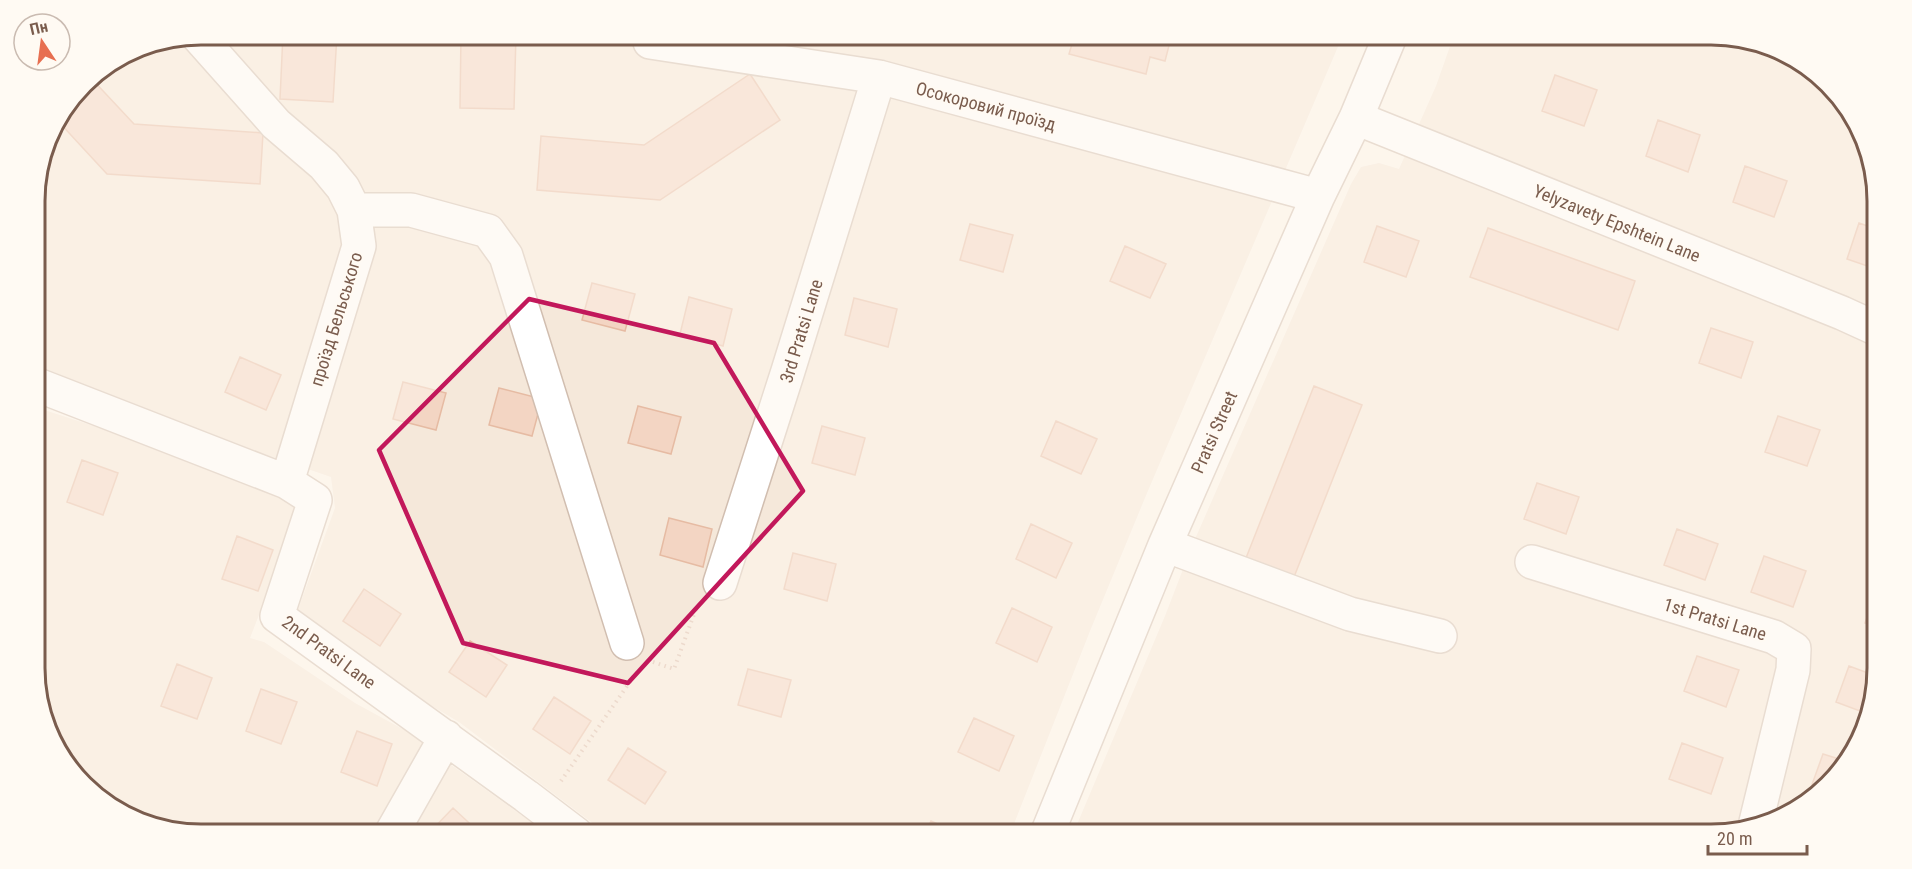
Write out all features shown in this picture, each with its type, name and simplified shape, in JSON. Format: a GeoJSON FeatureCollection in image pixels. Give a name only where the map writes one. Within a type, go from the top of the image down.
{"type":"FeatureCollection","features":[{"type":"Feature","properties":{"kind":"street","name":"проїзд Бельського"},"geometry":{"type":"LineString","coordinates":[[206,45],[276,124],[324,165],[343,188],[354,210],[359,246],[287,482]]}},
{"type":"Feature","properties":{"kind":"street","name":"Осокоровий проїзд"},"geometry":{"type":"LineString","coordinates":[[670,45],[879,77],[1318,196]]}},
{"type":"Feature","properties":{"kind":"street","name":"Pratsi Street"},"geometry":{"type":"LineString","coordinates":[[1051,824],[1165,544],[1318,196],[1356,118],[1386,45]]}},
{"type":"Feature","properties":{"kind":"street","name":"3rd Pratsi Lane"},"geometry":{"type":"LineString","coordinates":[[720,583],[789,371],[879,77]]}},
{"type":"Feature","properties":{"kind":"street","name":"Yelyzavety Epshtein Lane"},"geometry":{"type":"LineString","coordinates":[[1356,118],[1867,325]]}},
{"type":"Feature","properties":{"kind":"street"},"geometry":{"type":"LineString","coordinates":[[354,210],[411,210],[488,231],[506,256],[637,657]]}},
{"type":"Feature","properties":{"kind":"street","name":"2nd Pratsi Lane"},"geometry":{"type":"LineString","coordinates":[[45,388],[287,482],[315,500],[277,616],[563,824]]}},
{"type":"Feature","properties":{"kind":"street"},"geometry":{"type":"LineString","coordinates":[[1165,544],[1350,614],[1440,636]]}},
{"type":"Feature","properties":{"kind":"street","name":"1st Pratsi Lane"},"geometry":{"type":"LineString","coordinates":[[1532,562],[1774,637],[1794,650],[1792,670],[1757,817]]}},
{"type":"Feature","properties":{"kind":"street"},"geometry":{"type":"LineString","coordinates":[[397,824],[446,737]]}},
{"type":"Feature","properties":{"kind":"path"},"geometry":{"type":"LineString","coordinates":[[542,808],[637,657],[674,669],[701,595],[720,583]]}},
{"type":"Feature","properties":{"kind":"highlighted area"},"geometry":{"type":"Polygon","coordinates":[[[529,299],[714,343],[803,491],[628,683],[463,643],[379,450],[529,299]]]}},
{"type":"Feature","properties":{"kind":"shaded area"},"geometry":{"type":"Polygon","coordinates":[[[201,45],[1339,45],[1147,493],[1014,824],[594,824],[459,722],[393,683],[296,615],[335,508],[331,477],[159,418],[45,368],[45,191],[50,160],[57,141],[77,106],[114,71],[160,50],[201,45]]]}},
{"type":"Feature","properties":{"kind":"shaded area"},"geometry":{"type":"Polygon","coordinates":[[[1450,45],[1732,46],[1761,53],[1789,66],[1806,77],[1835,106],[1855,141],[1862,160],[1867,201],[1867,678],[1864,699],[1855,728],[1835,763],[1798,798],[1761,816],[1721,824],[1077,824],[1192,546],[1351,184],[1361,167],[1379,163],[1399,169],[1436,86],[1450,45]]]}},
{"type":"Feature","properties":{"kind":"shaded area"},"geometry":{"type":"Polygon","coordinates":[[[45,410],[140,441],[283,495],[291,501],[299,511],[250,638],[264,642],[355,703],[419,738],[447,762],[534,824],[180,823],[141,812],[106,792],[77,763],[66,746],[50,709],[46,689],[45,410]]]}},
{"type":"Feature","properties":{"kind":"building"},"geometry":{"type":"Polygon","coordinates":[[[282,45],[336,45],[333,102],[280,99],[282,45]]]}},
{"type":"Feature","properties":{"kind":"building"},"geometry":{"type":"Polygon","coordinates":[[[461,45],[516,45],[514,109],[460,108],[461,45]]]}},
{"type":"Feature","properties":{"kind":"building"},"geometry":{"type":"Polygon","coordinates":[[[1072,45],[1169,45],[1165,61],[1150,57],[1146,74],[1069,54],[1072,45]]]}},
{"type":"Feature","properties":{"kind":"building"},"geometry":{"type":"Polygon","coordinates":[[[750,74],[780,120],[660,200],[537,190],[541,136],[644,145],[750,74]]]}},
{"type":"Feature","properties":{"kind":"building"},"geometry":{"type":"Polygon","coordinates":[[[1555,75],[1597,90],[1584,126],[1542,111],[1555,75]]]}},
{"type":"Feature","properties":{"kind":"building"},"geometry":{"type":"Polygon","coordinates":[[[97,85],[134,124],[263,133],[260,184],[107,174],[64,127],[77,106],[97,85]]]}},
{"type":"Feature","properties":{"kind":"building"},"geometry":{"type":"Polygon","coordinates":[[[1658,120],[1700,135],[1688,172],[1646,156],[1658,120]]]}},
{"type":"Feature","properties":{"kind":"building"},"geometry":{"type":"Polygon","coordinates":[[[1745,166],[1787,181],[1774,217],[1733,202],[1745,166]]]}},
{"type":"Feature","properties":{"kind":"building"},"geometry":{"type":"Polygon","coordinates":[[[1859,223],[1867,226],[1867,266],[1847,259],[1859,223]]]}},
{"type":"Feature","properties":{"kind":"building"},"geometry":{"type":"Polygon","coordinates":[[[970,224],[1013,235],[1003,272],[960,260],[970,224]]]}},
{"type":"Feature","properties":{"kind":"building"},"geometry":{"type":"Polygon","coordinates":[[[1377,226],[1419,241],[1406,277],[1364,262],[1377,226]]]}},
{"type":"Feature","properties":{"kind":"building"},"geometry":{"type":"Polygon","coordinates":[[[1488,228],[1635,281],[1618,330],[1470,277],[1488,228]]]}},
{"type":"Feature","properties":{"kind":"building"},"geometry":{"type":"Polygon","coordinates":[[[1125,246],[1166,264],[1150,298],[1110,281],[1125,246]]]}},
{"type":"Feature","properties":{"kind":"building"},"geometry":{"type":"Polygon","coordinates":[[[592,283],[635,294],[625,331],[582,320],[592,283]]]}},
{"type":"Feature","properties":{"kind":"building"},"geometry":{"type":"Polygon","coordinates":[[[689,297],[732,309],[723,346],[680,334],[689,297]]]}},
{"type":"Feature","properties":{"kind":"building"},"geometry":{"type":"Polygon","coordinates":[[[854,298],[897,309],[888,347],[845,335],[854,298]]]}},
{"type":"Feature","properties":{"kind":"building"},"geometry":{"type":"Polygon","coordinates":[[[1711,328],[1753,342],[1741,378],[1699,363],[1711,328]]]}},
{"type":"Feature","properties":{"kind":"building"},"geometry":{"type":"Polygon","coordinates":[[[240,357],[281,375],[266,410],[225,392],[240,357]]]}},
{"type":"Feature","properties":{"kind":"building"},"geometry":{"type":"Polygon","coordinates":[[[403,382],[446,393],[436,430],[393,419],[403,382]]]}},
{"type":"Feature","properties":{"kind":"building"},"geometry":{"type":"Polygon","coordinates":[[[1314,386],[1362,405],[1292,582],[1244,563],[1314,386]]]}},
{"type":"Feature","properties":{"kind":"building"},"geometry":{"type":"Polygon","coordinates":[[[499,388],[542,399],[532,436],[489,425],[499,388]]]}},
{"type":"Feature","properties":{"kind":"building"},"geometry":{"type":"Polygon","coordinates":[[[638,406],[681,417],[671,454],[628,443],[638,406]]]}},
{"type":"Feature","properties":{"kind":"building"},"geometry":{"type":"Polygon","coordinates":[[[1778,416],[1820,430],[1807,466],[1765,452],[1778,416]]]}},
{"type":"Feature","properties":{"kind":"building"},"geometry":{"type":"Polygon","coordinates":[[[1056,421],[1097,439],[1081,474],[1041,456],[1056,421]]]}},
{"type":"Feature","properties":{"kind":"building"},"geometry":{"type":"Polygon","coordinates":[[[822,426],[865,438],[855,475],[812,463],[822,426]]]}},
{"type":"Feature","properties":{"kind":"building"},"geometry":{"type":"Polygon","coordinates":[[[82,460],[118,473],[103,515],[67,502],[82,460]]]}},
{"type":"Feature","properties":{"kind":"building"},"geometry":{"type":"Polygon","coordinates":[[[1537,483],[1579,497],[1566,534],[1524,519],[1537,483]]]}},
{"type":"Feature","properties":{"kind":"building"},"geometry":{"type":"Polygon","coordinates":[[[669,518],[712,529],[703,567],[660,555],[669,518]]]}},
{"type":"Feature","properties":{"kind":"building"},"geometry":{"type":"Polygon","coordinates":[[[1031,524],[1072,543],[1056,578],[1016,559],[1031,524]]]}},
{"type":"Feature","properties":{"kind":"building"},"geometry":{"type":"Polygon","coordinates":[[[1677,529],[1718,544],[1705,580],[1664,565],[1677,529]]]}},
{"type":"Feature","properties":{"kind":"building"},"geometry":{"type":"Polygon","coordinates":[[[237,536],[273,550],[258,591],[222,579],[237,536]]]}},
{"type":"Feature","properties":{"kind":"building"},"geometry":{"type":"Polygon","coordinates":[[[793,553],[836,564],[827,601],[784,589],[793,553]]]}},
{"type":"Feature","properties":{"kind":"building"},"geometry":{"type":"Polygon","coordinates":[[[1764,556],[1806,571],[1793,607],[1751,592],[1764,556]]]}},
{"type":"Feature","properties":{"kind":"building"},"geometry":{"type":"Polygon","coordinates":[[[364,589],[401,614],[380,646],[343,621],[364,589]]]}},
{"type":"Feature","properties":{"kind":"building"},"geometry":{"type":"Polygon","coordinates":[[[1012,608],[1052,627],[1037,662],[996,643],[1012,608]]]}},
{"type":"Feature","properties":{"kind":"building"},"geometry":{"type":"Polygon","coordinates":[[[470,641],[507,665],[486,697],[449,672],[470,641]]]}},
{"type":"Feature","properties":{"kind":"building"},"geometry":{"type":"Polygon","coordinates":[[[1697,656],[1739,670],[1726,707],[1684,691],[1697,656]]]}},
{"type":"Feature","properties":{"kind":"building"},"geometry":{"type":"Polygon","coordinates":[[[177,664],[212,678],[197,719],[161,706],[177,664]]]}},
{"type":"Feature","properties":{"kind":"building"},"geometry":{"type":"Polygon","coordinates":[[[1849,666],[1867,673],[1861,711],[1836,702],[1849,666]]]}},
{"type":"Feature","properties":{"kind":"building"},"geometry":{"type":"Polygon","coordinates":[[[748,669],[791,680],[781,717],[738,705],[748,669]]]}},
{"type":"Feature","properties":{"kind":"building"},"geometry":{"type":"Polygon","coordinates":[[[261,689],[297,702],[281,744],[246,731],[261,689]]]}},
{"type":"Feature","properties":{"kind":"building"},"geometry":{"type":"Polygon","coordinates":[[[554,697],[591,721],[570,754],[533,729],[554,697]]]}},
{"type":"Feature","properties":{"kind":"building"},"geometry":{"type":"Polygon","coordinates":[[[974,718],[1014,736],[999,771],[958,752],[974,718]]]}},
{"type":"Feature","properties":{"kind":"building"},"geometry":{"type":"Polygon","coordinates":[[[357,731],[392,744],[377,786],[341,772],[357,731]]]}},
{"type":"Feature","properties":{"kind":"building"},"geometry":{"type":"Polygon","coordinates":[[[1682,743],[1723,758],[1711,794],[1669,779],[1682,743]]]}},
{"type":"Feature","properties":{"kind":"building"},"geometry":{"type":"Polygon","coordinates":[[[628,748],[666,772],[645,804],[608,780],[628,748]]]}},
{"type":"Feature","properties":{"kind":"building"},"geometry":{"type":"Polygon","coordinates":[[[1823,754],[1838,759],[1828,771],[1811,788],[1823,754]]]}},
{"type":"Feature","properties":{"kind":"building"},"geometry":{"type":"Polygon","coordinates":[[[453,808],[470,824],[438,824],[453,808]]]}}]}
